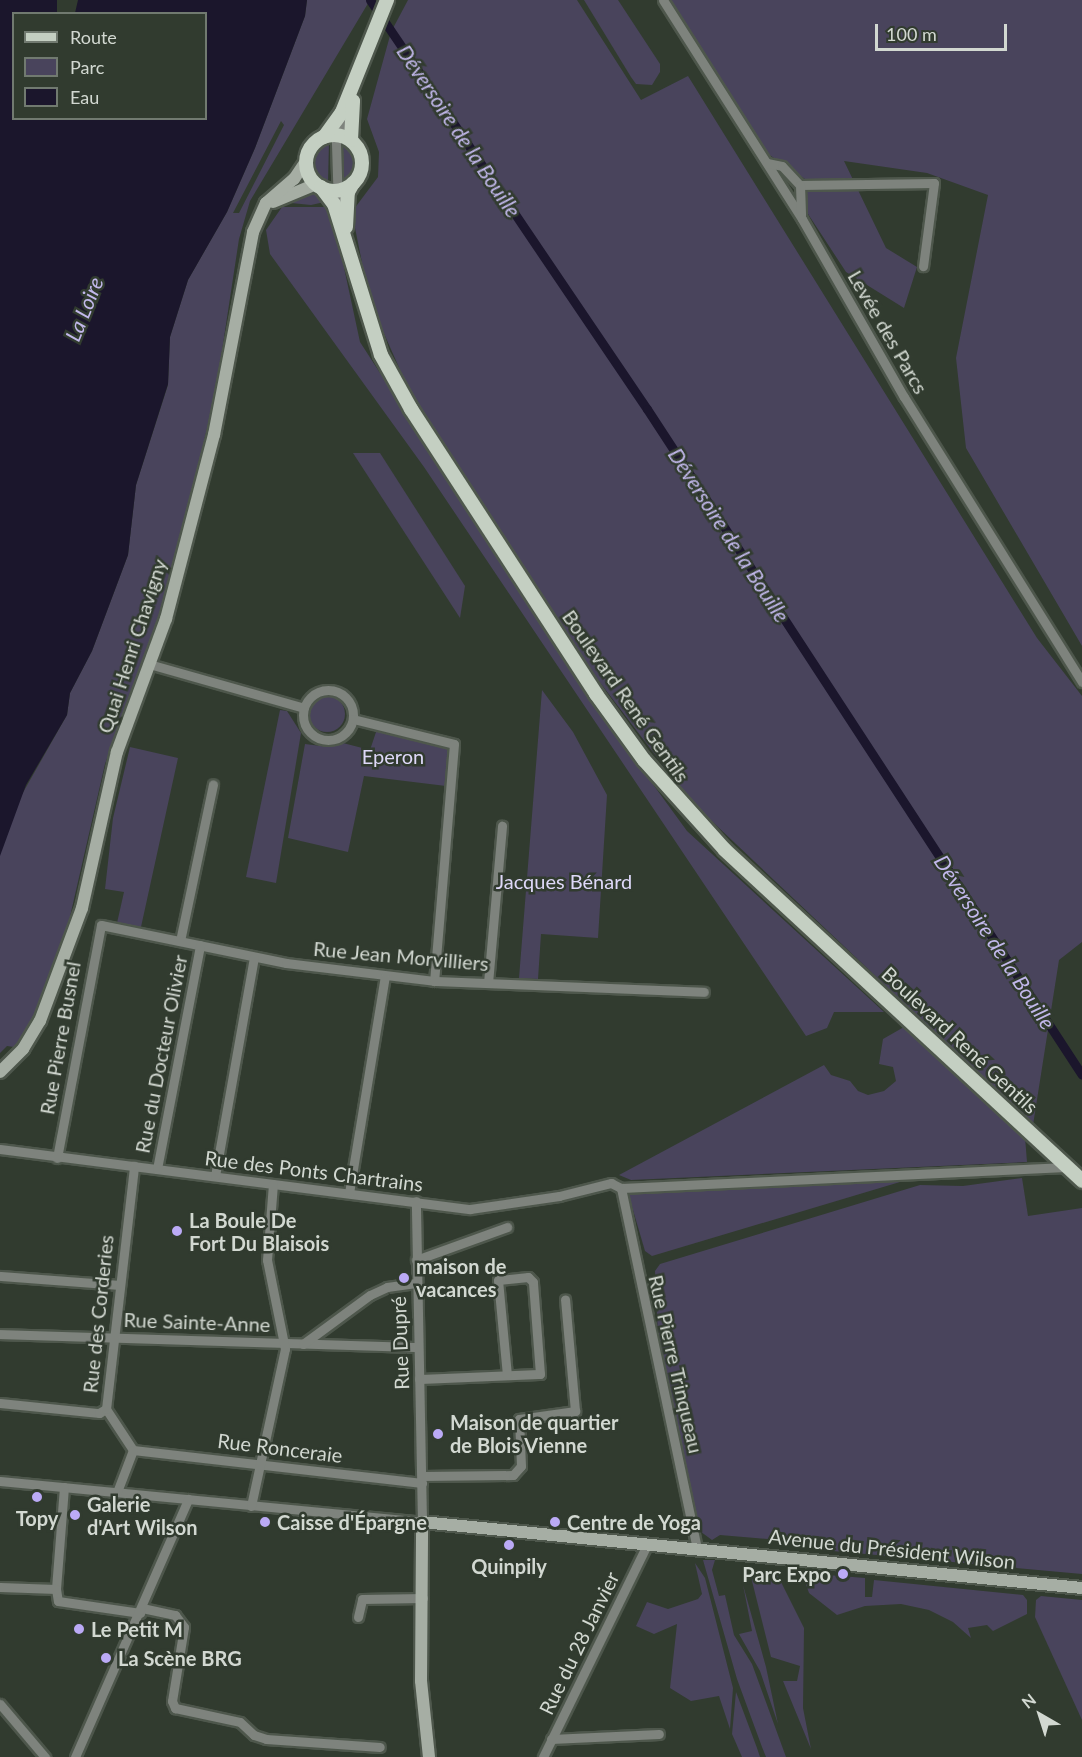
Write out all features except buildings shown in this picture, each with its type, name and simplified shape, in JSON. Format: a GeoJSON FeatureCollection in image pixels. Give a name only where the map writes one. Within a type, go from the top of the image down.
{"type":"FeatureCollection","features":[{"type":"Feature","properties":{"kind":"main road"},"geometry":{"type":"LineString","coordinates":[[337,137],[337,122],[387,0]]}},
{"type":"Feature","properties":{"kind":"main road"},"geometry":{"type":"LineString","coordinates":[[306,161],[312,146],[337,137],[350,118],[363,58]]}},
{"type":"Feature","properties":{"kind":"main road","name":"Boulevard René Gentils"},"geometry":{"type":"LineString","coordinates":[[337,137],[360,150],[362,164],[353,183],[346,218],[348,253]]}},
{"type":"Feature","properties":{"kind":"main road","name":"Boulevard René Gentils"},"geometry":{"type":"LineString","coordinates":[[306,161],[309,174],[334,203],[381,355],[411,409],[596,694],[644,760],[725,850],[1082,1181]]}},
{"type":"Feature","properties":{"kind":"main road","name":"Quai Henri Chavigny"},"geometry":{"type":"LineString","coordinates":[[0,1072],[33,1035],[69,950],[91,876],[117,752],[172,596],[223,399],[243,275],[260,216],[272,195],[294,179],[306,161]]}},
{"type":"Feature","properties":{"kind":"main road"},"geometry":{"type":"LineString","coordinates":[[260,216],[286,194],[319,186],[336,191],[353,183]]}},
{"type":"Feature","properties":{"kind":"main road"},"geometry":{"type":"LineString","coordinates":[[422,1522],[421,1681],[429,1757]]}},
{"type":"Feature","properties":{"kind":"main road","name":"Avenue du Président Wilson"},"geometry":{"type":"LineString","coordinates":[[422,1522],[1082,1588]]}},
{"type":"Feature","properties":{"kind":"street","name":"Levée des Parcs"},"geometry":{"type":"LineString","coordinates":[[663,0],[801,218],[904,397],[1082,682]]}},
{"type":"Feature","properties":{"kind":"street"},"geometry":{"type":"LineString","coordinates":[[337,137],[336,191],[348,253]]}},
{"type":"Feature","properties":{"kind":"street"},"geometry":{"type":"LineString","coordinates":[[767,163],[782,166],[800,185],[801,218]]}},
{"type":"Feature","properties":{"kind":"street"},"geometry":{"type":"LineString","coordinates":[[800,185],[934,183],[922,266]]}},
{"type":"Feature","properties":{"kind":"street"},"geometry":{"type":"LineString","coordinates":[[149,664],[304,708]]}},
{"type":"Feature","properties":{"kind":"street"},"geometry":{"type":"LineString","coordinates":[[330,690],[345,696],[353,719],[338,738],[322,739],[308,730],[304,708],[314,694],[330,690]]}},
{"type":"Feature","properties":{"kind":"street"},"geometry":{"type":"LineString","coordinates":[[353,719],[454,744],[434,981]]}},
{"type":"Feature","properties":{"kind":"street"},"geometry":{"type":"LineString","coordinates":[[180,941],[213,784]]}},
{"type":"Feature","properties":{"kind":"street"},"geometry":{"type":"LineString","coordinates":[[488,982],[502,825]]}},
{"type":"Feature","properties":{"kind":"street","name":"Rue Jean Morvilliers"},"geometry":{"type":"LineString","coordinates":[[100,925],[254,957],[386,976],[434,981],[704,992]]}},
{"type":"Feature","properties":{"kind":"street","name":"Rue Pierre Busnel"},"geometry":{"type":"LineString","coordinates":[[57,1158],[100,925]]}},
{"type":"Feature","properties":{"kind":"street","name":"Rue du Docteur Olivier"},"geometry":{"type":"LineString","coordinates":[[157,1169],[200,945]]}},
{"type":"Feature","properties":{"kind":"street"},"geometry":{"type":"LineString","coordinates":[[215,1176],[254,957]]}},
{"type":"Feature","properties":{"kind":"street"},"geometry":{"type":"LineString","coordinates":[[349,1193],[386,976]]}},
{"type":"Feature","properties":{"kind":"street","name":"Rue des Ponts Chartrains"},"geometry":{"type":"LineString","coordinates":[[0,1149],[470,1209],[559,1196],[611,1183],[621,1188],[1067,1167]]}},
{"type":"Feature","properties":{"kind":"street","name":"Rue des Corderies"},"geometry":{"type":"LineString","coordinates":[[133,1450],[106,1409],[112,1337],[134,1166]]}},
{"type":"Feature","properties":{"kind":"street"},"geometry":{"type":"LineString","coordinates":[[251,1506],[285,1343],[267,1260],[273,1184]]}},
{"type":"Feature","properties":{"kind":"street","name":"Rue Pierre Trinqueau"},"geometry":{"type":"LineString","coordinates":[[621,1188],[697,1549]]}},
{"type":"Feature","properties":{"kind":"street","name":"Rue Dupré"},"geometry":{"type":"LineString","coordinates":[[416,1202],[422,1522]]}},
{"type":"Feature","properties":{"kind":"street"},"geometry":{"type":"LineString","coordinates":[[416,1260],[507,1227]]}},
{"type":"Feature","properties":{"kind":"street"},"geometry":{"type":"LineString","coordinates":[[0,1276],[119,1285]]}},
{"type":"Feature","properties":{"kind":"street"},"geometry":{"type":"LineString","coordinates":[[419,1379],[540,1374],[533,1282],[528,1277],[498,1280],[507,1375]]}},
{"type":"Feature","properties":{"kind":"street"},"geometry":{"type":"LineString","coordinates":[[303,1344],[370,1295],[387,1287],[416,1283]]}},
{"type":"Feature","properties":{"kind":"street","name":"Rue Ronceraie"},"geometry":{"type":"LineString","coordinates":[[133,1450],[422,1480],[513,1474],[521,1466],[519,1419],[575,1412],[565,1299]]}},
{"type":"Feature","properties":{"kind":"street","name":"Rue Sainte-Anne"},"geometry":{"type":"LineString","coordinates":[[0,1334],[418,1347]]}},
{"type":"Feature","properties":{"kind":"street"},"geometry":{"type":"LineString","coordinates":[[0,1403],[99,1413],[106,1409]]}},
{"type":"Feature","properties":{"kind":"street"},"geometry":{"type":"LineString","coordinates":[[117,1492],[133,1450]]}},
{"type":"Feature","properties":{"kind":"street"},"geometry":{"type":"LineString","coordinates":[[0,1481],[422,1522]]}},
{"type":"Feature","properties":{"kind":"street"},"geometry":{"type":"LineString","coordinates":[[64,1487],[56,1589],[62,1603],[141,1610],[175,1616],[184,1628],[172,1705],[240,1722],[254,1735],[266,1739],[380,1747]]}},
{"type":"Feature","properties":{"kind":"street"},"geometry":{"type":"LineString","coordinates":[[75,1757],[188,1499]]}},
{"type":"Feature","properties":{"kind":"street","name":"Rue du 28 Janvier"},"geometry":{"type":"LineString","coordinates":[[543,1757],[647,1545]]}},
{"type":"Feature","properties":{"kind":"street"},"geometry":{"type":"LineString","coordinates":[[0,1587],[56,1589]]}},
{"type":"Feature","properties":{"kind":"street"},"geometry":{"type":"LineString","coordinates":[[358,1617],[362,1599],[423,1598]]}},
{"type":"Feature","properties":{"kind":"street"},"geometry":{"type":"LineString","coordinates":[[0,1704],[45,1757]]}},
{"type":"Feature","properties":{"kind":"street"},"geometry":{"type":"LineString","coordinates":[[551,1739],[659,1734]]}},
{"type":"Feature","properties":{"kind":"green space"},"geometry":{"type":"Polygon","coordinates":[[[307,0],[370,0],[250,201],[239,239],[216,390],[200,458],[160,612],[105,764],[66,934],[30,1025],[14,1047],[7,1046],[0,1053],[0,833],[67,715],[70,693],[92,651],[128,555],[136,485],[168,385],[170,337],[188,280],[227,212],[255,148],[305,16],[307,0]],[[281,121],[233,213],[239,213],[284,125],[281,121]]]}},
{"type":"Feature","properties":{"kind":"green space"},"geometry":{"type":"Polygon","coordinates":[[[408,0],[577,0],[641,100],[688,76],[1037,638],[1082,696],[1082,942],[1059,960],[1033,1125],[700,810],[672,777],[595,676],[430,426],[405,381],[370,302],[354,223],[354,209],[378,177],[379,152],[367,119],[391,32],[408,0]]]}},
{"type":"Feature","properties":{"kind":"green space"},"geometry":{"type":"Polygon","coordinates":[[[584,0],[618,0],[660,64],[660,72],[652,85],[636,84],[584,0]]]}},
{"type":"Feature","properties":{"kind":"green space"},"geometry":{"type":"Polygon","coordinates":[[[671,0],[1082,0],[1082,646],[966,448],[956,358],[988,195],[927,173],[844,161],[886,248],[917,267],[904,308],[846,272],[808,214],[805,179],[768,154],[671,0]]]}},
{"type":"Feature","properties":{"kind":"green space"},"geometry":{"type":"Polygon","coordinates":[[[329,142],[328,182],[316,172],[313,162],[318,149],[329,142]]]}},
{"type":"Feature","properties":{"kind":"green space"},"geometry":{"type":"Polygon","coordinates":[[[343,143],[351,149],[355,165],[348,179],[341,182],[343,143]]]}},
{"type":"Feature","properties":{"kind":"green space"},"geometry":{"type":"Polygon","coordinates":[[[313,189],[329,201],[311,205],[281,202],[313,189]]]}},
{"type":"Feature","properties":{"kind":"green space"},"geometry":{"type":"Polygon","coordinates":[[[282,207],[331,207],[360,342],[588,695],[687,831],[884,1012],[834,1012],[827,1028],[806,1036],[424,467],[270,254],[266,230],[282,207]]]}},
{"type":"Feature","properties":{"kind":"green space"},"geometry":{"type":"Polygon","coordinates":[[[353,453],[380,453],[465,586],[460,618],[353,453]]]}},
{"type":"Feature","properties":{"kind":"green space","name":"Jacques Bénard"},"geometry":{"type":"Polygon","coordinates":[[[542,690],[573,732],[607,795],[598,938],[541,934],[538,979],[519,978],[542,690]]]}},
{"type":"Feature","properties":{"kind":"green space"},"geometry":{"type":"Polygon","coordinates":[[[327,696],[340,701],[345,714],[340,727],[327,732],[314,727],[309,714],[314,701],[327,696]]]}},
{"type":"Feature","properties":{"kind":"green space"},"geometry":{"type":"Polygon","coordinates":[[[280,710],[287,711],[301,733],[276,883],[246,877],[280,710]]]}},
{"type":"Feature","properties":{"kind":"green space","name":"Eperon"},"geometry":{"type":"Polygon","coordinates":[[[377,729],[445,746],[449,752],[446,786],[364,776],[348,852],[288,838],[305,744],[329,747],[343,743],[370,750],[377,729]]]}},
{"type":"Feature","properties":{"kind":"green space"},"geometry":{"type":"Polygon","coordinates":[[[130,747],[178,758],[141,927],[117,923],[124,892],[105,889],[113,818],[130,747]]]}},
{"type":"Feature","properties":{"kind":"green space"},"geometry":{"type":"Polygon","coordinates":[[[904,1027],[1025,1137],[1027,1162],[631,1180],[619,1175],[824,1065],[831,1075],[850,1081],[858,1091],[868,1095],[884,1091],[896,1081],[893,1067],[879,1064],[883,1039],[904,1027]]]}},
{"type":"Feature","properties":{"kind":"green space"},"geometry":{"type":"Polygon","coordinates":[[[1022,1178],[1028,1216],[1082,1208],[1082,1574],[822,1550],[802,1542],[720,1535],[712,1540],[697,1529],[659,1358],[655,1271],[660,1264],[920,1185],[963,1186],[1022,1178]]]}},
{"type":"Feature","properties":{"kind":"green space"},"geometry":{"type":"Polygon","coordinates":[[[910,1179],[652,1256],[645,1251],[628,1193],[910,1179]]]}},
{"type":"Feature","properties":{"kind":"green space"},"geometry":{"type":"Polygon","coordinates":[[[703,1560],[715,1560],[712,1570],[719,1596],[725,1595],[734,1635],[752,1664],[786,1757],[766,1757],[737,1679],[703,1560]]]}},
{"type":"Feature","properties":{"kind":"green space"},"geometry":{"type":"Polygon","coordinates":[[[695,1563],[705,1578],[733,1688],[730,1729],[719,1696],[691,1701],[670,1688],[677,1624],[654,1634],[636,1626],[647,1602],[668,1609],[698,1599],[702,1594],[695,1563]]]}},
{"type":"Feature","properties":{"kind":"green space"},"geometry":{"type":"Polygon","coordinates":[[[754,1569],[776,1572],[804,1628],[803,1708],[811,1749],[783,1681],[797,1681],[800,1666],[771,1657],[752,1581],[754,1569]]]}},
{"type":"Feature","properties":{"kind":"green space"},"geometry":{"type":"Polygon","coordinates":[[[802,1573],[865,1578],[865,1597],[872,1597],[874,1580],[1023,1595],[1027,1600],[1027,1614],[993,1631],[987,1625],[968,1628],[971,1638],[953,1622],[929,1610],[901,1604],[865,1606],[837,1615],[809,1593],[802,1573]]]}},
{"type":"Feature","properties":{"kind":"green space"},"geometry":{"type":"Polygon","coordinates":[[[743,1585],[766,1667],[778,1724],[760,1671],[739,1634],[752,1631],[743,1585]]]}},
{"type":"Feature","properties":{"kind":"green space"},"geometry":{"type":"Polygon","coordinates":[[[1041,1596],[1082,1600],[1082,1720],[1035,1617],[1036,1600],[1041,1596]]]}},
{"type":"Feature","properties":{"kind":"green space"},"geometry":{"type":"Polygon","coordinates":[[[736,1692],[760,1757],[742,1757],[732,1734],[736,1692]]]}},
{"type":"Feature","properties":{"kind":"water","name":"La Loire"},"geometry":{"type":"Polygon","coordinates":[[[0,0],[57,0],[57,12],[12,12],[12,120],[207,120],[207,12],[75,12],[78,0],[307,0],[305,16],[255,148],[227,212],[188,280],[170,337],[168,384],[136,485],[128,555],[92,651],[70,693],[67,715],[26,785],[0,856],[0,0]]]}},
{"type":"Feature","properties":{"kind":"waterway","name":"Déversoire de la Bouille"},"geometry":{"type":"LineString","coordinates":[[370,0],[647,409],[1082,1075]]}},
{"type":"Feature","properties":{"kind":"place","name":"La Boule De Fort Du Blaisois"},"geometry":{"type":"Point","coordinates":[177,1231]}},
{"type":"Feature","properties":{"kind":"place","name":"maison de vacances"},"geometry":{"type":"Point","coordinates":[404,1278]}},
{"type":"Feature","properties":{"kind":"place","name":"Maison de quartier de Blois Vienne"},"geometry":{"type":"Point","coordinates":[438,1434]}},
{"type":"Feature","properties":{"kind":"place","name":"Topy"},"geometry":{"type":"Point","coordinates":[37,1497]}},
{"type":"Feature","properties":{"kind":"place","name":"Galerie d'Art Wilson"},"geometry":{"type":"Point","coordinates":[75,1515]}},
{"type":"Feature","properties":{"kind":"place","name":"Caisse d'Épargne"},"geometry":{"type":"Point","coordinates":[265,1522]}},
{"type":"Feature","properties":{"kind":"place","name":"Centre de Yoga"},"geometry":{"type":"Point","coordinates":[555,1522]}},
{"type":"Feature","properties":{"kind":"place","name":"Quinpily"},"geometry":{"type":"Point","coordinates":[509,1545]}},
{"type":"Feature","properties":{"kind":"place","name":"Parc Expo"},"geometry":{"type":"Point","coordinates":[843,1574]}},
{"type":"Feature","properties":{"kind":"place","name":"Le Petit M"},"geometry":{"type":"Point","coordinates":[79,1629]}},
{"type":"Feature","properties":{"kind":"place","name":"La Scène BRG"},"geometry":{"type":"Point","coordinates":[106,1658]}}]}
